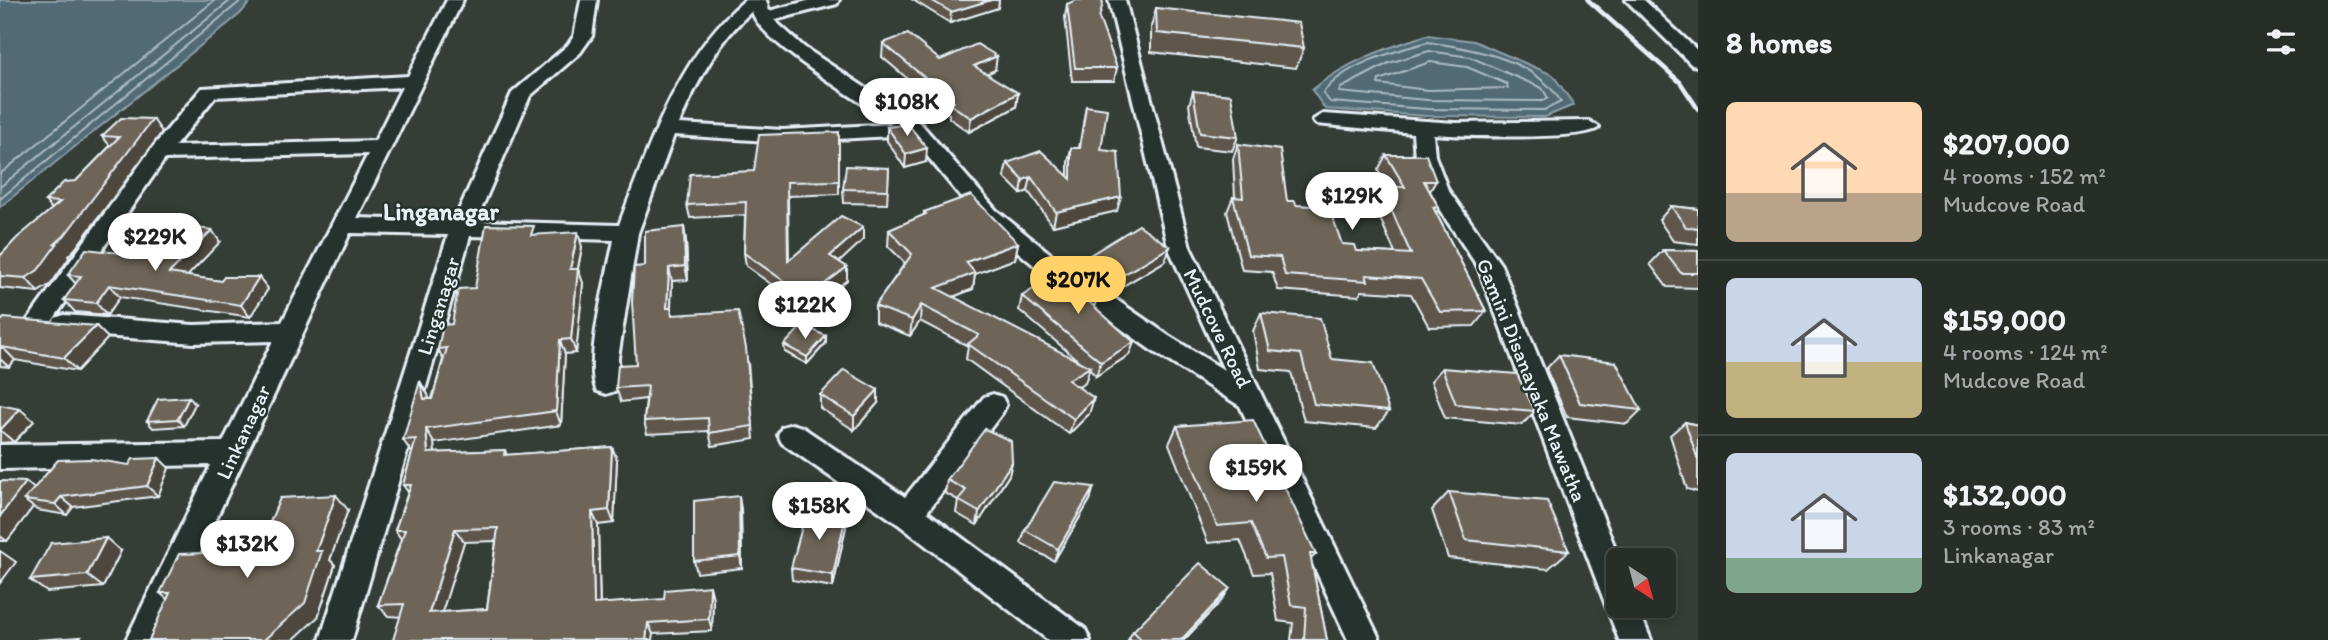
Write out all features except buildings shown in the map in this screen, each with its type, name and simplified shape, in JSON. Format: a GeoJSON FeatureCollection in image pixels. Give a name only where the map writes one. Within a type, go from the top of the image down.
{"type":"FeatureCollection","features":[{"type":"Feature","properties":{"kind":"street","name":"Linkanagar"},"geometry":{"type":"LineString","coordinates":[[142,640],[234,453],[290,331],[384,147],[412,81],[455,0]]}},
{"type":"Feature","properties":{"kind":"street","name":"Linganagar"},"geometry":{"type":"LineString","coordinates":[[336,640],[462,227],[522,93],[574,49],[583,36],[589,0]]}},
{"type":"Feature","properties":{"kind":"street"},"geometry":{"type":"LineString","coordinates":[[606,384],[605,358],[627,233],[668,129],[720,33],[759,6],[831,0]]}},
{"type":"Feature","properties":{"kind":"street","name":"Mudcove Road"},"geometry":{"type":"LineString","coordinates":[[1117,0],[1178,247],[1364,640]]}},
{"type":"Feature","properties":{"kind":"street"},"geometry":{"type":"LineString","coordinates":[[1634,0],[1698,61]]}},
{"type":"Feature","properties":{"kind":"street"},"geometry":{"type":"LineString","coordinates":[[759,6],[799,52],[915,129],[988,215],[1049,265],[1160,343],[1253,401]]}},
{"type":"Feature","properties":{"kind":"street"},"geometry":{"type":"LineString","coordinates":[[290,331],[194,334],[38,321],[159,153],[209,92],[412,81]]}},
{"type":"Feature","properties":{"kind":"street"},"geometry":{"type":"LineString","coordinates":[[1323,120],[1423,130],[1518,133],[1590,127]]}},
{"type":"Feature","properties":{"kind":"street"},"geometry":{"type":"LineString","coordinates":[[668,129],[783,136],[915,129]]}},
{"type":"Feature","properties":{"kind":"street","name":"Gamini Disanayaka Mawatha"},"geometry":{"type":"LineString","coordinates":[[1423,130],[1425,156],[1438,191],[1489,265],[1606,563]]}},
{"type":"Feature","properties":{"kind":"street"},"geometry":{"type":"LineString","coordinates":[[159,153],[384,147]]}},
{"type":"Feature","properties":{"kind":"street"},"geometry":{"type":"LineString","coordinates":[[345,225],[627,233]]}},
{"type":"Feature","properties":{"kind":"street"},"geometry":{"type":"LineString","coordinates":[[908,515],[993,405]]}},
{"type":"Feature","properties":{"kind":"street"},"geometry":{"type":"LineString","coordinates":[[792,435],[908,515],[1074,640]]}},
{"type":"Feature","properties":{"kind":"street"},"geometry":{"type":"LineString","coordinates":[[0,457],[234,453]]}},
{"type":"Feature","properties":{"kind":"street"},"geometry":{"type":"LineString","coordinates":[[1627,618],[1636,640]]}},
{"type":"Feature","properties":{"kind":"water"},"geometry":{"type":"Polygon","coordinates":[[[0,0],[252,0],[240,14],[0,207],[0,0]]]}},
{"type":"Feature","properties":{"kind":"water"},"geometry":{"type":"Polygon","coordinates":[[[1427,35],[1474,41],[1553,75],[1574,105],[1545,117],[1427,116],[1325,109],[1312,90],[1352,64],[1427,35]]]}},
{"type":"Feature","properties":{"kind":"railway"},"geometry":{"type":"LineString","coordinates":[[1588,0],[1680,82],[1698,109]]}},
{"type":"Feature","properties":{"kind":"district","name":"Linganagar"},"geometry":{"type":"Point","coordinates":[441,211]}}]}
